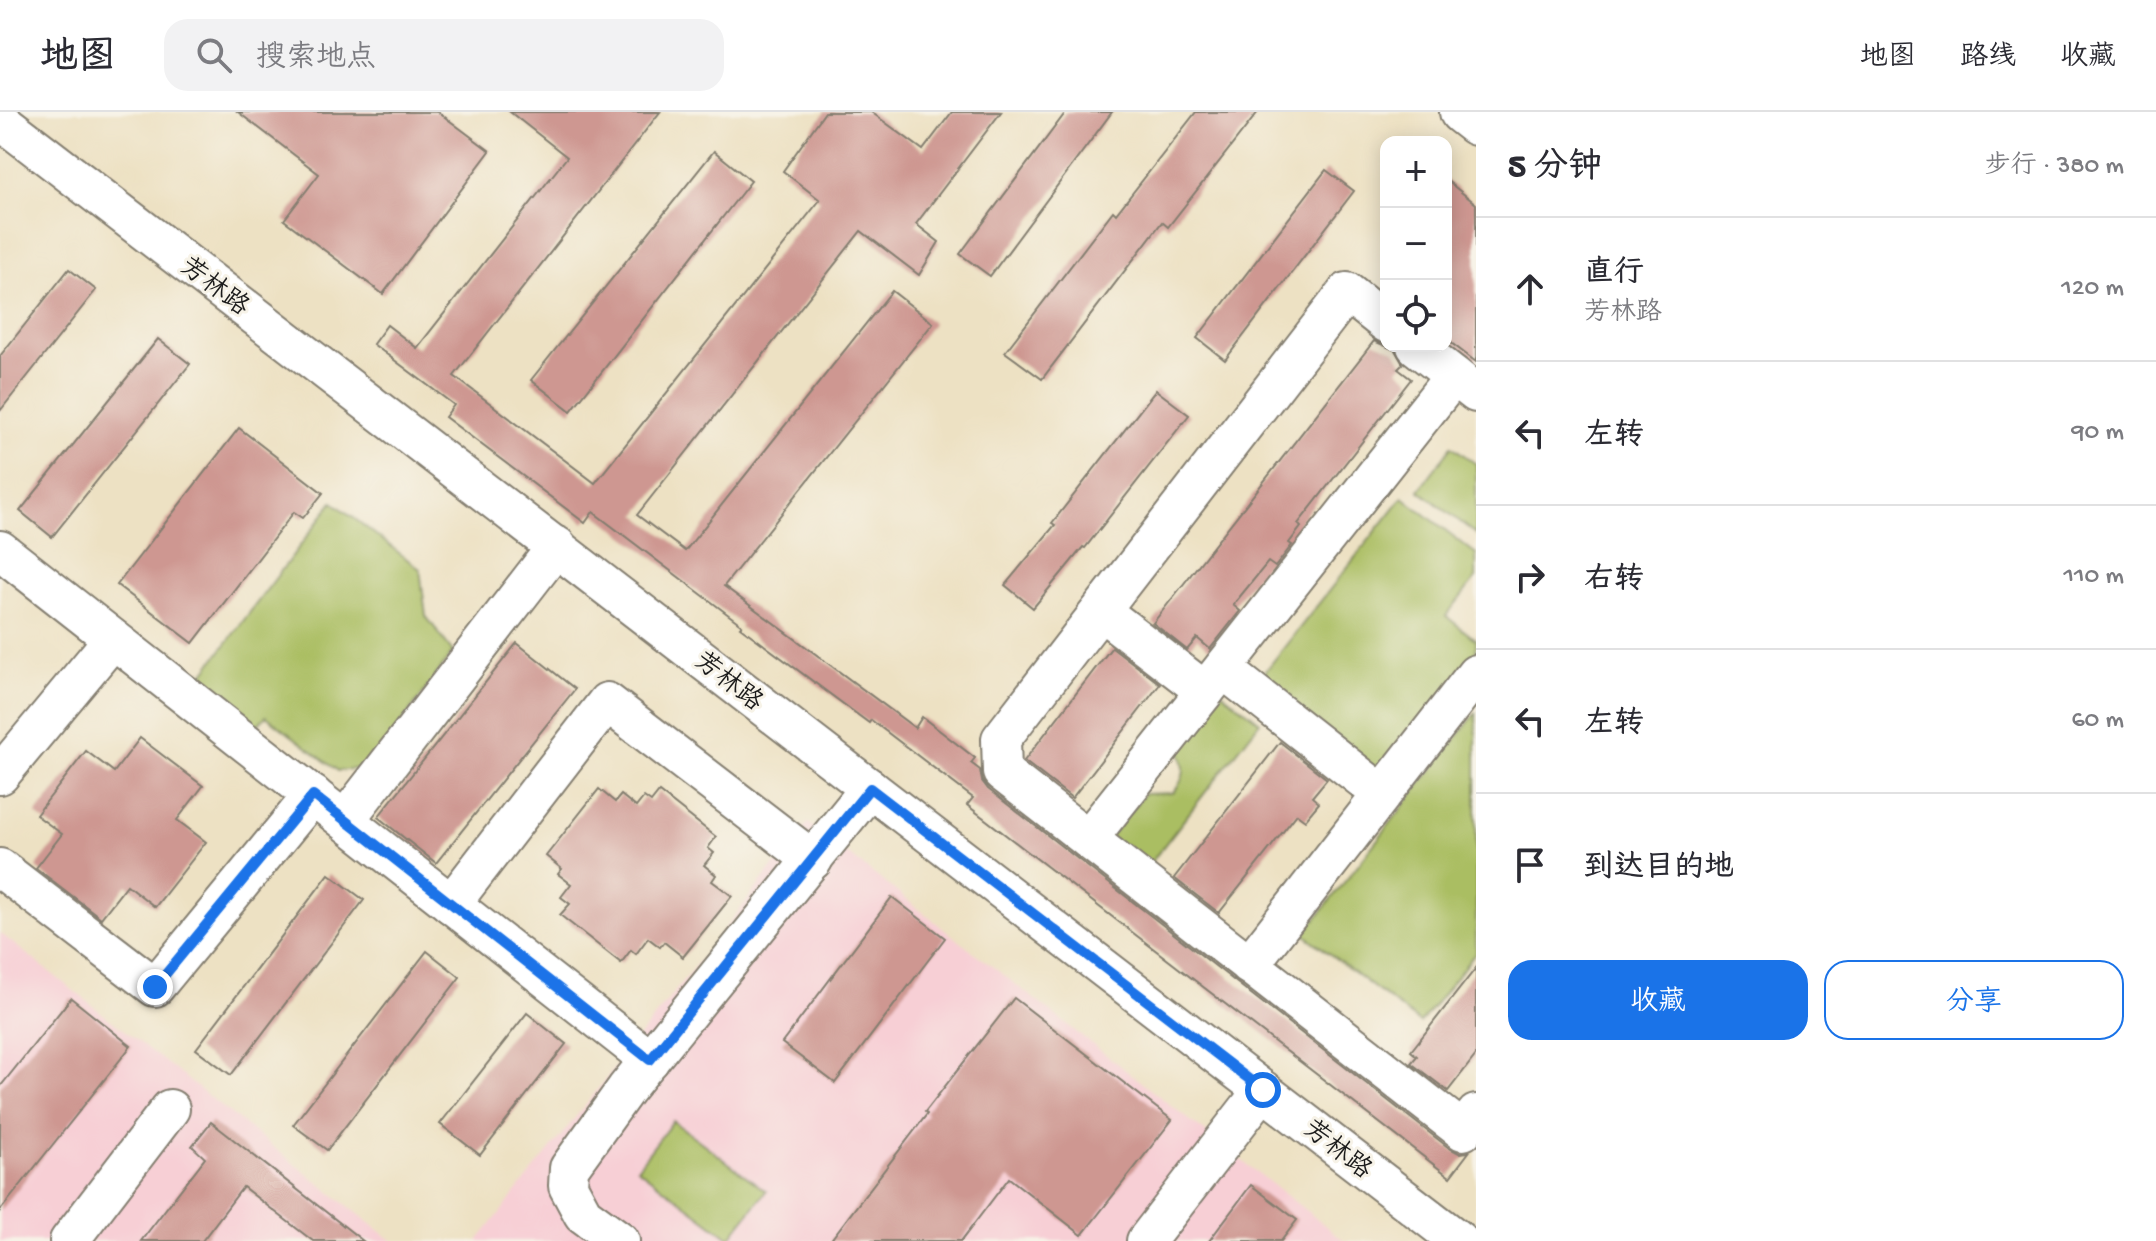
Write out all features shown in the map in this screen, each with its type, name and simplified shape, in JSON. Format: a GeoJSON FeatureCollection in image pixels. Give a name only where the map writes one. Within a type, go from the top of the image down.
{"type":"FeatureCollection","features":[{"type":"Feature","properties":{"kind":"main road"},"geometry":{"type":"LineString","coordinates":[[1462,112],[1476,123]]}},
{"type":"Feature","properties":{"kind":"street","name":"芳林路"},"geometry":{"type":"LineString","coordinates":[[0,120],[552,554],[1258,1097],[1459,1241]]}},
{"type":"Feature","properties":{"kind":"street","name":"芳林路"},"geometry":{"type":"LineString","coordinates":[[0,142],[552,554]]}},
{"type":"Feature","properties":{"kind":"street"},"geometry":{"type":"LineString","coordinates":[[1380,318],[1347,292],[1001,739],[1002,772],[1463,1131],[1476,1114]]}},
{"type":"Feature","properties":{"kind":"street"},"geometry":{"type":"LineString","coordinates":[[1088,839],[1214,680],[1465,384],[1424,352]]}},
{"type":"Feature","properties":{"kind":"street"},"geometry":{"type":"LineString","coordinates":[[0,550],[650,1060]]}},
{"type":"Feature","properties":{"kind":"street"},"geometry":{"type":"LineString","coordinates":[[345,820],[552,554]]}},
{"type":"Feature","properties":{"kind":"street"},"geometry":{"type":"LineString","coordinates":[[1101,611],[1214,680],[1382,794]]}},
{"type":"Feature","properties":{"kind":"street"},"geometry":{"type":"LineString","coordinates":[[0,775],[113,639]]}},
{"type":"Feature","properties":{"kind":"street"},"geometry":{"type":"LineString","coordinates":[[1249,965],[1476,674]]}},
{"type":"Feature","properties":{"kind":"street"},"geometry":{"type":"LineString","coordinates":[[451,904],[607,702],[813,860]]}},
{"type":"Feature","properties":{"kind":"street"},"geometry":{"type":"LineString","coordinates":[[0,868],[155,987],[313,795]]}},
{"type":"Feature","properties":{"kind":"street"},"geometry":{"type":"LineString","coordinates":[[620,1241],[583,1214],[568,1186],[569,1168],[650,1060],[866,795]]}},
{"type":"Feature","properties":{"kind":"street","name":"芳林路"},"geometry":{"type":"LineString","coordinates":[[1258,1097],[1430,1241]]}},
{"type":"Feature","properties":{"kind":"street"},"geometry":{"type":"LineString","coordinates":[[1146,1241],[1258,1097]]}},
{"type":"Feature","properties":{"kind":"street"},"geometry":{"type":"LineString","coordinates":[[69,1241],[170,1109]]}},
{"type":"Feature","properties":{"kind":"shaded area"},"geometry":{"type":"Polygon","coordinates":[[[808,823],[1345,1241],[478,1241],[808,823]]]}},
{"type":"Feature","properties":{"kind":"shaded area"},"geometry":{"type":"Polygon","coordinates":[[[0,933],[393,1241],[0,1241],[0,933]]]}},
{"type":"Feature","properties":{"kind":"green space"},"geometry":{"type":"Polygon","coordinates":[[[1452,446],[1476,464],[1476,534],[1419,490],[1452,446]]]}},
{"type":"Feature","properties":{"kind":"green space"},"geometry":{"type":"Polygon","coordinates":[[[1403,497],[1476,554],[1476,578],[1446,616],[1476,640],[1476,657],[1383,775],[1260,678],[1403,497]]]}},
{"type":"Feature","properties":{"kind":"green space"},"geometry":{"type":"Polygon","coordinates":[[[333,502],[420,569],[426,616],[453,652],[370,767],[338,771],[266,716],[255,728],[198,681],[333,502]]]}},
{"type":"Feature","properties":{"kind":"green space"},"geometry":{"type":"Polygon","coordinates":[[[1222,692],[1260,722],[1148,866],[1110,837],[1144,794],[1173,793],[1184,772],[1178,748],[1222,692]]]}},
{"type":"Feature","properties":{"kind":"green space"},"geometry":{"type":"Polygon","coordinates":[[[1476,713],[1476,952],[1420,1023],[1304,934],[1476,713]]]}},
{"type":"Feature","properties":{"kind":"green space"},"geometry":{"type":"Polygon","coordinates":[[[673,1121],[766,1191],[730,1238],[637,1168],[673,1121]]]}},
{"type":"Feature","properties":{"kind":"building"},"geometry":{"type":"Polygon","coordinates":[[[238,112],[438,112],[490,151],[383,294],[284,220],[319,174],[238,112]]]}},
{"type":"Feature","properties":{"kind":"building"},"geometry":{"type":"Polygon","coordinates":[[[510,112],[660,112],[454,376],[595,483],[820,200],[783,171],[825,112],[871,112],[923,150],[952,112],[1001,112],[916,224],[939,242],[919,275],[861,231],[637,515],[685,551],[892,291],[933,323],[724,586],[915,728],[922,717],[975,758],[971,763],[980,770],[982,781],[988,789],[1449,1148],[1459,1153],[1469,1152],[1450,1177],[967,805],[973,798],[871,720],[869,723],[740,627],[742,625],[593,512],[585,523],[445,417],[454,405],[373,344],[387,325],[417,348],[567,157],[510,112]]]}},
{"type":"Feature","properties":{"kind":"building"},"geometry":{"type":"Polygon","coordinates":[[[1066,112],[1112,112],[990,276],[960,254],[1066,112]]]}},
{"type":"Feature","properties":{"kind":"building"},"geometry":{"type":"Polygon","coordinates":[[[1196,112],[1258,112],[1168,227],[1162,222],[1042,379],[1005,352],[1113,211],[1116,214],[1196,112]]]}},
{"type":"Feature","properties":{"kind":"building"},"geometry":{"type":"Polygon","coordinates":[[[714,151],[751,181],[571,411],[531,380],[714,151]]]}},
{"type":"Feature","properties":{"kind":"building"},"geometry":{"type":"Polygon","coordinates":[[[1326,170],[1354,191],[1225,360],[1197,338],[1326,170]]]}},
{"type":"Feature","properties":{"kind":"building"},"geometry":{"type":"Polygon","coordinates":[[[1452,185],[1476,204],[1476,362],[1452,344],[1452,185]]]}},
{"type":"Feature","properties":{"kind":"building"},"geometry":{"type":"Polygon","coordinates":[[[69,269],[96,290],[0,411],[0,356],[69,269]]]}},
{"type":"Feature","properties":{"kind":"building"},"geometry":{"type":"Polygon","coordinates":[[[158,339],[190,364],[52,537],[20,511],[158,339]]]}},
{"type":"Feature","properties":{"kind":"building"},"geometry":{"type":"Polygon","coordinates":[[[1374,341],[1380,344],[1380,352],[1396,352],[1403,364],[1398,369],[1411,379],[1298,524],[1301,527],[1289,543],[1292,545],[1275,567],[1268,562],[1233,605],[1240,611],[1210,649],[1197,638],[1187,650],[1153,623],[1374,341]]]}},
{"type":"Feature","properties":{"kind":"building"},"geometry":{"type":"Polygon","coordinates":[[[1156,390],[1189,415],[1085,548],[1033,608],[1005,585],[1055,525],[1052,523],[1156,390]]]}},
{"type":"Feature","properties":{"kind":"building"},"geometry":{"type":"Polygon","coordinates":[[[239,428],[323,493],[303,518],[294,512],[193,643],[117,585],[239,428]]]}},
{"type":"Feature","properties":{"kind":"building"},"geometry":{"type":"Polygon","coordinates":[[[517,643],[575,689],[436,863],[378,817],[517,643]]]}},
{"type":"Feature","properties":{"kind":"building"},"geometry":{"type":"Polygon","coordinates":[[[1112,647],[1160,684],[1072,798],[1024,761],[1112,647]]]}},
{"type":"Feature","properties":{"kind":"building"},"geometry":{"type":"Polygon","coordinates":[[[140,738],[203,786],[177,820],[206,842],[155,907],[127,885],[101,918],[36,868],[62,834],[36,815],[86,751],[114,772],[140,738]]]}},
{"type":"Feature","properties":{"kind":"building"},"geometry":{"type":"Polygon","coordinates":[[[1280,742],[1327,779],[1312,797],[1319,803],[1305,820],[1297,814],[1219,913],[1174,878],[1280,742]]]}},
{"type":"Feature","properties":{"kind":"building"},"geometry":{"type":"Polygon","coordinates":[[[599,789],[615,802],[621,795],[636,807],[644,797],[651,802],[659,792],[716,837],[708,848],[714,853],[704,865],[716,875],[712,881],[732,896],[683,957],[664,942],[660,947],[648,938],[636,954],[631,950],[621,963],[560,915],[570,904],[561,897],[571,884],[558,874],[562,869],[546,856],[599,789]]]}},
{"type":"Feature","properties":{"kind":"building"},"geometry":{"type":"Polygon","coordinates":[[[329,874],[364,900],[231,1075],[196,1049],[329,874]]]}},
{"type":"Feature","properties":{"kind":"building"},"geometry":{"type":"Polygon","coordinates":[[[892,897],[945,938],[835,1083],[782,1043],[892,897]]]}},
{"type":"Feature","properties":{"kind":"building"},"geometry":{"type":"Polygon","coordinates":[[[427,951],[460,977],[327,1150],[293,1125],[427,951]]]}},
{"type":"Feature","properties":{"kind":"building"},"geometry":{"type":"Polygon","coordinates":[[[1476,968],[1476,1055],[1448,1091],[1411,1063],[1417,1056],[1411,1051],[1476,968]]]}},
{"type":"Feature","properties":{"kind":"building"},"geometry":{"type":"Polygon","coordinates":[[[71,998],[131,1046],[0,1211],[0,1087],[71,998]]]}},
{"type":"Feature","properties":{"kind":"building"},"geometry":{"type":"Polygon","coordinates":[[[1014,998],[1172,1120],[1082,1235],[1009,1178],[961,1241],[830,1241],[927,1114],[925,1112],[1014,998]]]}},
{"type":"Feature","properties":{"kind":"building"},"geometry":{"type":"Polygon","coordinates":[[[527,1013],[566,1044],[480,1155],[440,1124],[527,1013]]]}},
{"type":"Feature","properties":{"kind":"building"},"geometry":{"type":"Polygon","coordinates":[[[211,1122],[363,1241],[313,1241],[243,1187],[202,1241],[141,1241],[205,1158],[192,1146],[211,1122]]]}},
{"type":"Feature","properties":{"kind":"building"},"geometry":{"type":"Polygon","coordinates":[[[1251,1185],[1297,1220],[1281,1241],[1209,1241],[1251,1185]]]}},
{"type":"Feature","properties":{"kind":"route"},"geometry":{"type":"LineString","coordinates":[[155,987],[313,795],[650,1060],[870,788],[1263,1090]]}}]}
